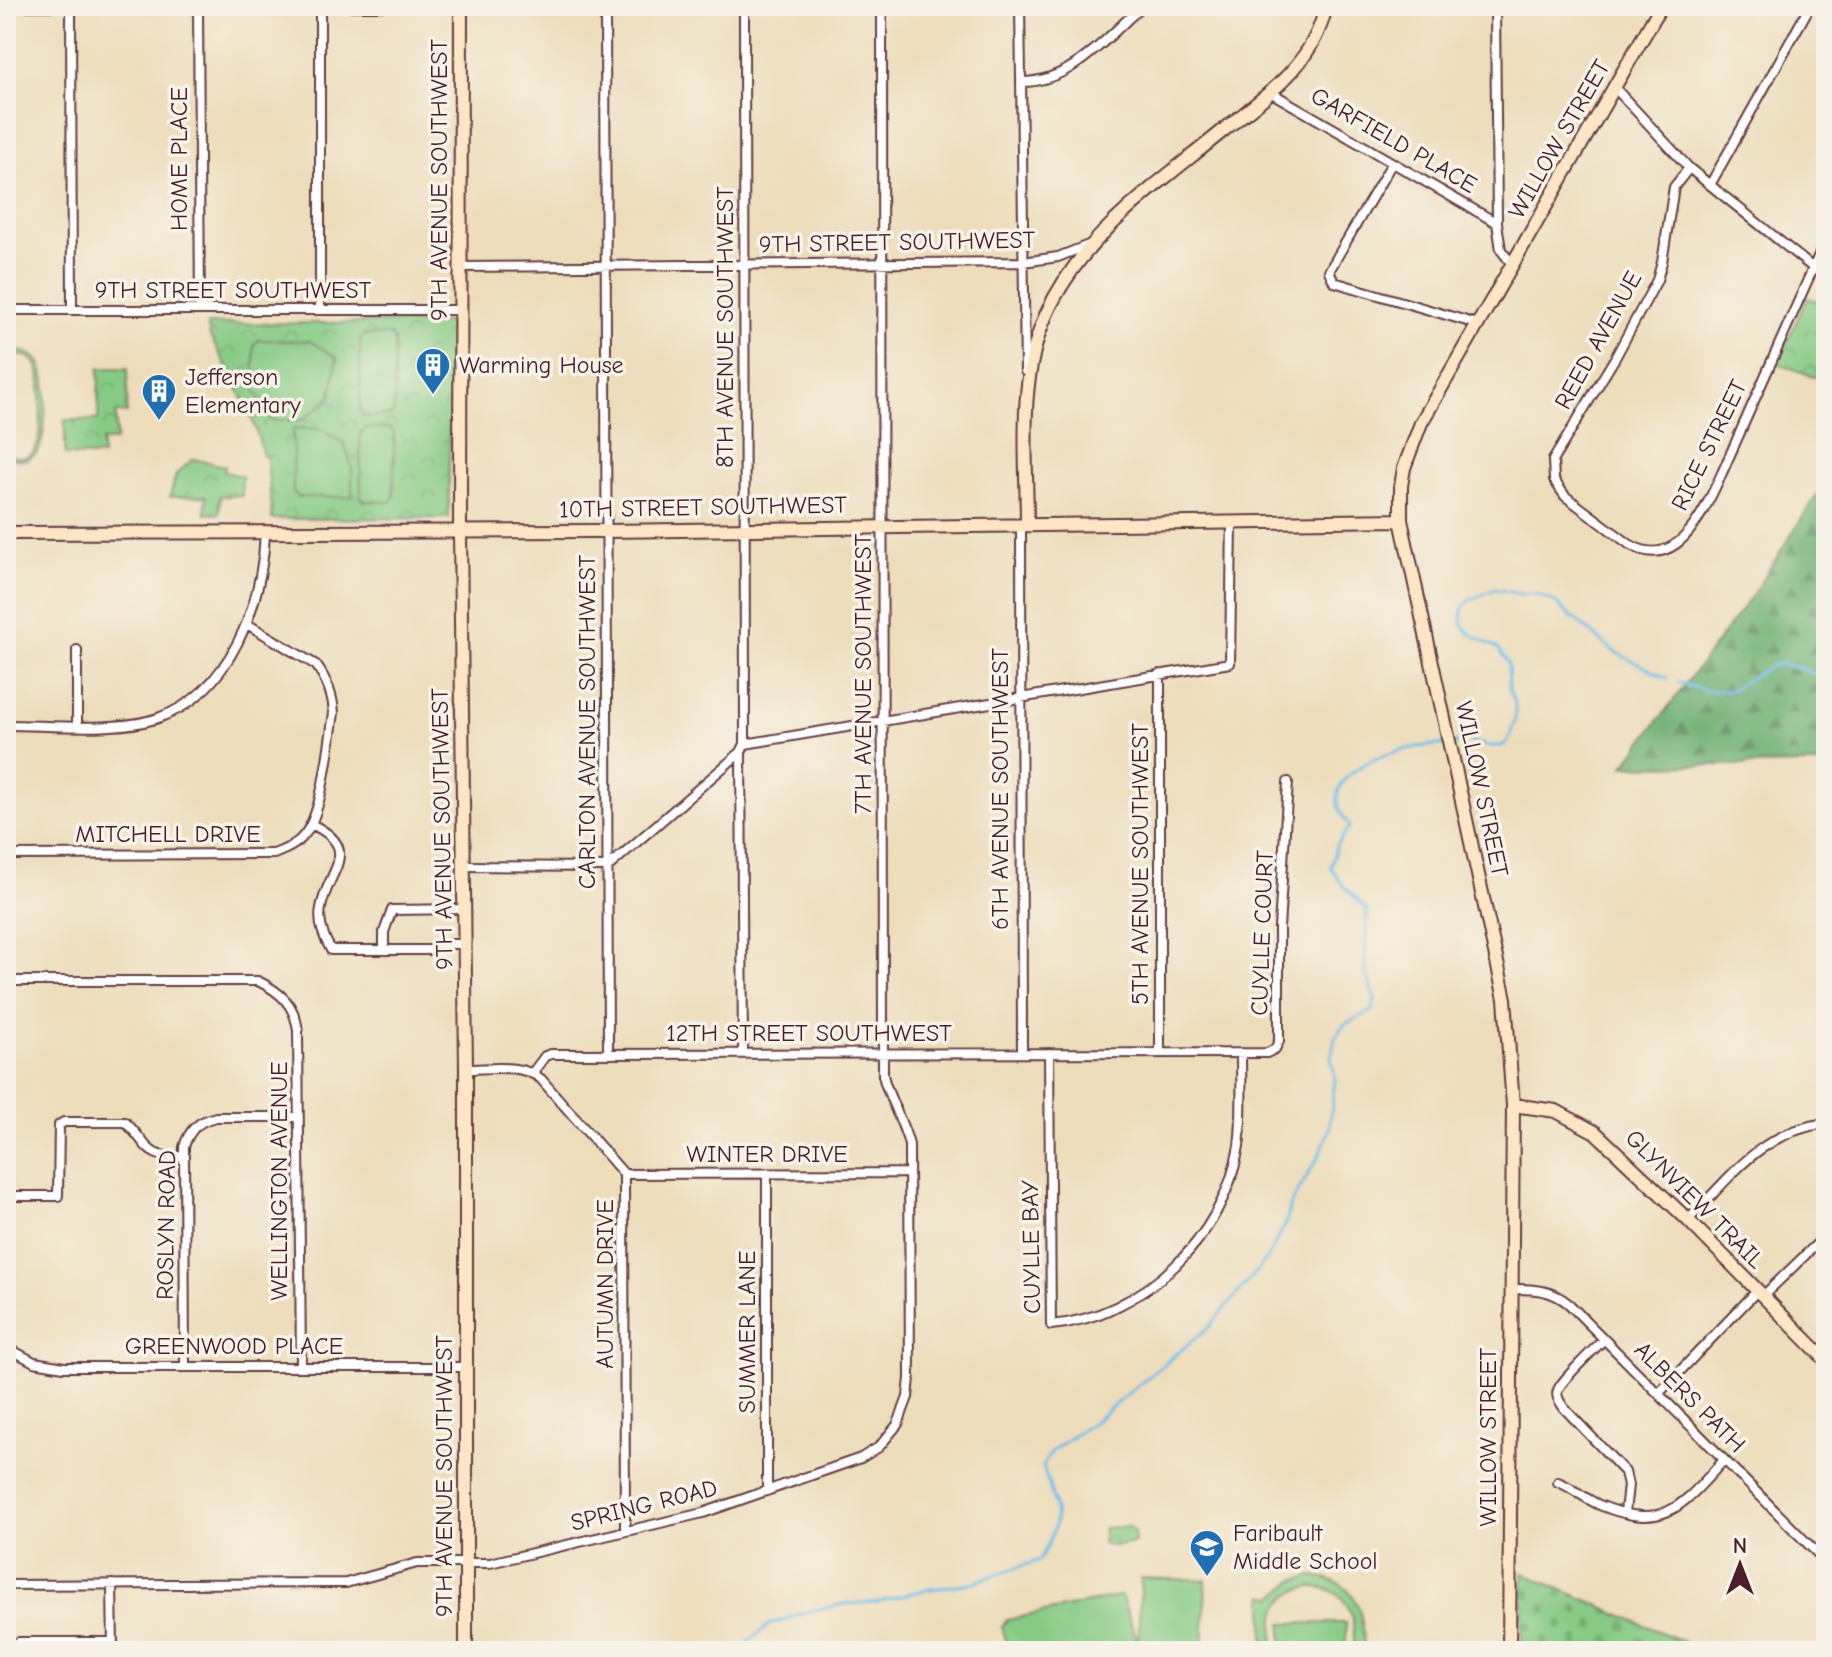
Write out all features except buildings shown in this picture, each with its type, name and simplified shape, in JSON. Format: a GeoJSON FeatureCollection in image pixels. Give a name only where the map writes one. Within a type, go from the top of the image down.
{"type":"FeatureCollection","features":[{"type":"Feature","properties":{"kind":"street"},"geometry":{"type":"LineString","coordinates":[[6,6],[382,6]]}},
{"type":"Feature","properties":{"kind":"street"},"geometry":{"type":"LineString","coordinates":[[71,6],[72,310]]}},
{"type":"Feature","properties":{"kind":"street","name":"9TH AVENUE SOUTHWEST"},"geometry":{"type":"LineString","coordinates":[[461,6],[460,531],[465,866],[466,1651]]}},
{"type":"Feature","properties":{"kind":"street","name":"CARLTON AVENUE SOUTHWEST"},"geometry":{"type":"LineString","coordinates":[[605,6],[608,1054]]}},
{"type":"Feature","properties":{"kind":"street","name":"8TH AVENUE SOUTHWEST"},"geometry":{"type":"LineString","coordinates":[[743,1053],[744,6]]}},
{"type":"Feature","properties":{"kind":"street","name":"7TH AVENUE SOUTHWEST"},"geometry":{"type":"LineString","coordinates":[[882,6],[883,1054]]}},
{"type":"Feature","properties":{"kind":"street","name":"6TH AVENUE SOUTHWEST"},"geometry":{"type":"LineString","coordinates":[[1020,6],[1026,400],[1022,1053]]}},
{"type":"Feature","properties":{"kind":"street"},"geometry":{"type":"LineString","coordinates":[[1022,82],[1035,82],[1062,74],[1142,6]]}},
{"type":"Feature","properties":{"kind":"street"},"geometry":{"type":"LineString","coordinates":[[1026,400],[1029,372],[1046,316],[1074,266],[1122,214],[1288,77],[1316,39],[1326,6]]}},
{"type":"Feature","properties":{"kind":"street"},"geometry":{"type":"LineString","coordinates":[[1495,6],[1497,223],[1501,250],[1512,264]]}},
{"type":"Feature","properties":{"kind":"street","name":"WILLOW STREET"},"geometry":{"type":"LineString","coordinates":[[1509,1651],[1513,1105],[1509,1023],[1401,520],[1401,486],[1411,445],[1477,324],[1661,6]]}},
{"type":"Feature","properties":{"kind":"street"},"geometry":{"type":"LineString","coordinates":[[1710,185],[1810,6]]}},
{"type":"Feature","properties":{"kind":"street","name":"HOME PLACE"},"geometry":{"type":"LineString","coordinates":[[198,7],[200,310]]}},
{"type":"Feature","properties":{"kind":"street"},"geometry":{"type":"LineString","coordinates":[[320,7],[320,310]]}},
{"type":"Feature","properties":{"kind":"street"},"geometry":{"type":"LineString","coordinates":[[1615,88],[1689,168],[1812,267]]}},
{"type":"Feature","properties":{"kind":"street","name":"GARFIELD PLACE"},"geometry":{"type":"LineString","coordinates":[[1270,92],[1497,223]]}},
{"type":"Feature","properties":{"kind":"street"},"geometry":{"type":"LineString","coordinates":[[1392,163],[1329,271],[1330,277],[1334,282],[1477,324]]}},
{"type":"Feature","properties":{"kind":"street","name":"REED AVENUE"},"geometry":{"type":"LineString","coordinates":[[1557,452],[1615,358],[1657,280],[1674,187],[1689,168]]}},
{"type":"Feature","properties":{"kind":"street","name":"RICE STREET"},"geometry":{"type":"LineString","coordinates":[[1557,452],[1553,460],[1554,480],[1565,496],[1639,550],[1652,553],[1673,547],[1686,534],[1722,473],[1826,239]]}},
{"type":"Feature","properties":{"kind":"street","name":"9TH STREET SOUTHWEST"},"geometry":{"type":"LineString","coordinates":[[461,267],[1023,262],[1058,257],[1092,243]]}},
{"type":"Feature","properties":{"kind":"street","name":"9TH STREET SOUTHWEST"},"geometry":{"type":"LineString","coordinates":[[6,310],[461,310]]}},
{"type":"Feature","properties":{"kind":"street","name":"10TH STREET SOUTHWEST"},"geometry":{"type":"LineString","coordinates":[[6,533],[607,531],[1401,520]]}},
{"type":"Feature","properties":{"kind":"street"},"geometry":{"type":"LineString","coordinates":[[465,866],[608,867],[743,748],[883,721],[1230,663],[1232,523]]}},
{"type":"Feature","properties":{"kind":"street"},"geometry":{"type":"LineString","coordinates":[[6,725],[137,723],[158,718],[196,697],[211,682],[247,624],[261,576],[265,533]]}},
{"type":"Feature","properties":{"kind":"street"},"geometry":{"type":"LineString","coordinates":[[247,624],[316,665],[329,688],[334,713],[317,808],[311,824],[332,836],[338,847],[338,864],[320,909],[322,932],[331,950],[432,950],[439,944],[465,944]]}},
{"type":"Feature","properties":{"kind":"street"},"geometry":{"type":"LineString","coordinates":[[77,650],[77,725]]}},
{"type":"Feature","properties":{"kind":"street","name":"5TH AVENUE SOUTHWEST"},"geometry":{"type":"LineString","coordinates":[[1160,674],[1160,1053]]}},
{"type":"Feature","properties":{"kind":"street","name":"CUYLLE COURT"},"geometry":{"type":"LineString","coordinates":[[1241,1053],[1267,1053],[1275,1049],[1279,1041],[1279,928],[1288,782]]}},
{"type":"Feature","properties":{"kind":"street","name":"MITCHELL DRIVE"},"geometry":{"type":"LineString","coordinates":[[6,855],[274,854],[298,842],[311,824]]}},
{"type":"Feature","properties":{"kind":"street"},"geometry":{"type":"LineString","coordinates":[[384,950],[384,932],[392,910],[465,909]]}},
{"type":"Feature","properties":{"kind":"street","name":"WELLINGTON AVENUE"},"geometry":{"type":"LineString","coordinates":[[6,981],[258,981],[286,999],[297,1020],[298,1031],[301,1366]]}},
{"type":"Feature","properties":{"kind":"street","name":"CUYLLE BAY"},"geometry":{"type":"LineString","coordinates":[[1049,1053],[1051,1325],[1094,1317],[1133,1299],[1151,1287],[1202,1235],[1225,1192],[1239,1145],[1241,1053]]}},
{"type":"Feature","properties":{"kind":"street"},"geometry":{"type":"LineString","coordinates":[[1160,1053],[1241,1053]]}},
{"type":"Feature","properties":{"kind":"street","name":"12TH STREET SOUTHWEST"},"geometry":{"type":"LineString","coordinates":[[533,1072],[545,1056],[551,1054],[1160,1053]]}},
{"type":"Feature","properties":{"kind":"street","name":"SPRING ROAD"},"geometry":{"type":"LineString","coordinates":[[6,1585],[346,1583],[417,1563],[490,1563],[703,1513],[861,1458],[879,1447],[898,1424],[908,1397],[910,1378],[909,1145],[904,1125],[885,1086],[883,1054]]}},
{"type":"Feature","properties":{"kind":"street"},"geometry":{"type":"LineString","coordinates":[[466,1069],[522,1069],[533,1072]]}},
{"type":"Feature","properties":{"kind":"street","name":"AUTUMN DRIVE"},"geometry":{"type":"LineString","coordinates":[[533,1072],[624,1174],[625,1531]]}},
{"type":"Feature","properties":{"kind":"street","name":"GLYNVIEW TRAIL"},"geometry":{"type":"LineString","coordinates":[[1513,1105],[1556,1111],[1595,1132],[1688,1220],[1826,1360]]}},
{"type":"Feature","properties":{"kind":"street","name":"ROSLYN ROAD"},"geometry":{"type":"LineString","coordinates":[[185,1366],[184,1147],[189,1132],[205,1120],[216,1117],[298,1117]]}},
{"type":"Feature","properties":{"kind":"street"},"geometry":{"type":"LineString","coordinates":[[6,1196],[58,1196],[59,1125],[64,1122],[125,1122],[158,1157],[185,1156]]}},
{"type":"Feature","properties":{"kind":"street"},"geometry":{"type":"LineString","coordinates":[[1688,1220],[1761,1147],[1792,1130],[1826,1123]]}},
{"type":"Feature","properties":{"kind":"street","name":"WINTER DRIVE"},"geometry":{"type":"LineString","coordinates":[[624,1174],[909,1173]]}},
{"type":"Feature","properties":{"kind":"street","name":"SUMMER LANE"},"geometry":{"type":"LineString","coordinates":[[767,1174],[767,1491]]}},
{"type":"Feature","properties":{"kind":"street"},"geometry":{"type":"LineString","coordinates":[[1659,1393],[1760,1294],[1826,1235]]}},
{"type":"Feature","properties":{"kind":"street","name":"ALBERS PATH"},"geometry":{"type":"LineString","coordinates":[[1511,1289],[1552,1292],[1569,1304],[1826,1562]]}},
{"type":"Feature","properties":{"kind":"street"},"geometry":{"type":"LineString","coordinates":[[1604,1339],[1564,1382],[1557,1396],[1570,1415],[1625,1472],[1628,1485],[1625,1512]]}},
{"type":"Feature","properties":{"kind":"street","name":"GREENWOOD PLACE"},"geometry":{"type":"LineString","coordinates":[[6,1347],[34,1362],[49,1366],[466,1367]]}},
{"type":"Feature","properties":{"kind":"street"},"geometry":{"type":"LineString","coordinates":[[1558,1482],[1604,1507],[1650,1517],[1671,1512],[1724,1460]]}},
{"type":"Feature","properties":{"kind":"street"},"geometry":{"type":"LineString","coordinates":[[8,1644],[113,1647],[112,1584]]}},
{"type":"Feature","properties":{"kind":"green space"},"geometry":{"type":"Polygon","coordinates":[[[1807,298],[1826,303],[1826,381],[1777,363],[1807,298]]]}},
{"type":"Feature","properties":{"kind":"green space"},"geometry":{"type":"Polygon","coordinates":[[[450,322],[449,518],[272,519],[267,457],[263,456],[248,409],[210,336],[207,324],[450,322]]]}},
{"type":"Feature","properties":{"kind":"green space"},"geometry":{"type":"Polygon","coordinates":[[[364,335],[390,335],[394,340],[394,411],[390,416],[364,416],[360,412],[360,340],[364,335]]]}},
{"type":"Feature","properties":{"kind":"green space"},"geometry":{"type":"Polygon","coordinates":[[[258,340],[310,341],[337,358],[331,397],[303,420],[271,420],[254,388],[254,345],[258,340]]]}},
{"type":"Feature","properties":{"kind":"green space"},"geometry":{"type":"Polygon","coordinates":[[[20,351],[32,355],[41,365],[45,396],[45,423],[40,446],[37,453],[26,460],[6,458],[6,454],[28,456],[35,450],[40,432],[39,371],[25,356],[6,357],[7,353],[20,351]]]}},
{"type":"Feature","properties":{"kind":"green space"},"geometry":{"type":"Polygon","coordinates":[[[99,368],[128,368],[127,413],[116,413],[116,441],[102,441],[102,456],[65,455],[65,420],[98,420],[99,368]]]}},
{"type":"Feature","properties":{"kind":"green space"},"geometry":{"type":"Polygon","coordinates":[[[293,428],[320,429],[344,443],[352,468],[352,497],[298,497],[293,492],[293,428]]]}},
{"type":"Feature","properties":{"kind":"green space"},"geometry":{"type":"Polygon","coordinates":[[[365,428],[390,428],[394,433],[394,497],[390,502],[365,501],[361,498],[360,433],[365,428]]]}},
{"type":"Feature","properties":{"kind":"green space"},"geometry":{"type":"Polygon","coordinates":[[[193,459],[225,466],[224,472],[242,476],[242,496],[220,496],[219,514],[205,514],[206,496],[170,497],[176,474],[193,459]]]}},
{"type":"Feature","properties":{"kind":"green space"},"geometry":{"type":"Polygon","coordinates":[[[1826,481],[1826,764],[1624,766],[1753,594],[1826,481]]]}},
{"type":"Feature","properties":{"kind":"green space"},"geometry":{"type":"Polygon","coordinates":[[[1130,1527],[1135,1542],[1106,1546],[1102,1543],[1104,1528],[1130,1527]]]}},
{"type":"Feature","properties":{"kind":"green space"},"geometry":{"type":"Polygon","coordinates":[[[1523,1573],[1705,1651],[1522,1651],[1523,1573]]]}},
{"type":"Feature","properties":{"kind":"green space"},"geometry":{"type":"Polygon","coordinates":[[[1312,1576],[1340,1584],[1349,1591],[1360,1611],[1364,1651],[1354,1651],[1352,1620],[1345,1603],[1337,1595],[1318,1587],[1297,1590],[1281,1604],[1274,1623],[1274,1651],[1264,1651],[1264,1595],[1274,1597],[1293,1581],[1312,1576]]]}},
{"type":"Feature","properties":{"kind":"green space"},"geometry":{"type":"Polygon","coordinates":[[[1141,1578],[1206,1580],[1203,1651],[1009,1651],[1002,1627],[1007,1620],[1121,1596],[1138,1642],[1141,1578]]]}},
{"type":"Feature","properties":{"kind":"green space"},"geometry":{"type":"Polygon","coordinates":[[[1282,1623],[1346,1623],[1346,1651],[1282,1651],[1282,1623]]]}},
{"type":"Feature","properties":{"kind":"waterway"},"geometry":{"type":"LineString","coordinates":[[1455,744],[1462,739],[1488,746],[1502,746],[1508,741],[1515,721],[1508,663],[1499,649],[1470,634],[1462,624],[1462,610],[1470,600],[1495,589],[1536,594],[1553,601],[1615,652],[1667,678]]}},
{"type":"Feature","properties":{"kind":"waterway"},"geometry":{"type":"LineString","coordinates":[[1678,682],[1705,691],[1730,691],[1770,666],[1782,663],[1826,677]]}},
{"type":"Feature","properties":{"kind":"waterway"},"geometry":{"type":"LineString","coordinates":[[749,1641],[769,1625],[809,1611],[878,1602],[924,1590],[971,1583],[1040,1560],[1055,1522],[1054,1503],[1043,1465],[1053,1450],[1096,1420],[1209,1327],[1267,1259],[1286,1223],[1291,1203],[1319,1156],[1329,1130],[1335,1079],[1331,1056],[1336,1035],[1345,1024],[1372,1011],[1375,1001],[1365,968],[1367,910],[1341,883],[1331,867],[1336,846],[1350,826],[1339,807],[1339,790],[1348,776],[1364,764],[1406,749],[1444,745]]}},
{"type":"Feature","properties":{"kind":"place","name":"Warming House"},"geometry":{"type":"Point","coordinates":[433,396]}},
{"type":"Feature","properties":{"kind":"place","name":"Jefferson Elementary"},"geometry":{"type":"Point","coordinates":[159,422]}},
{"type":"Feature","properties":{"kind":"place","name":"Faribault Middle School"},"geometry":{"type":"Point","coordinates":[1207,1578]}}]}
